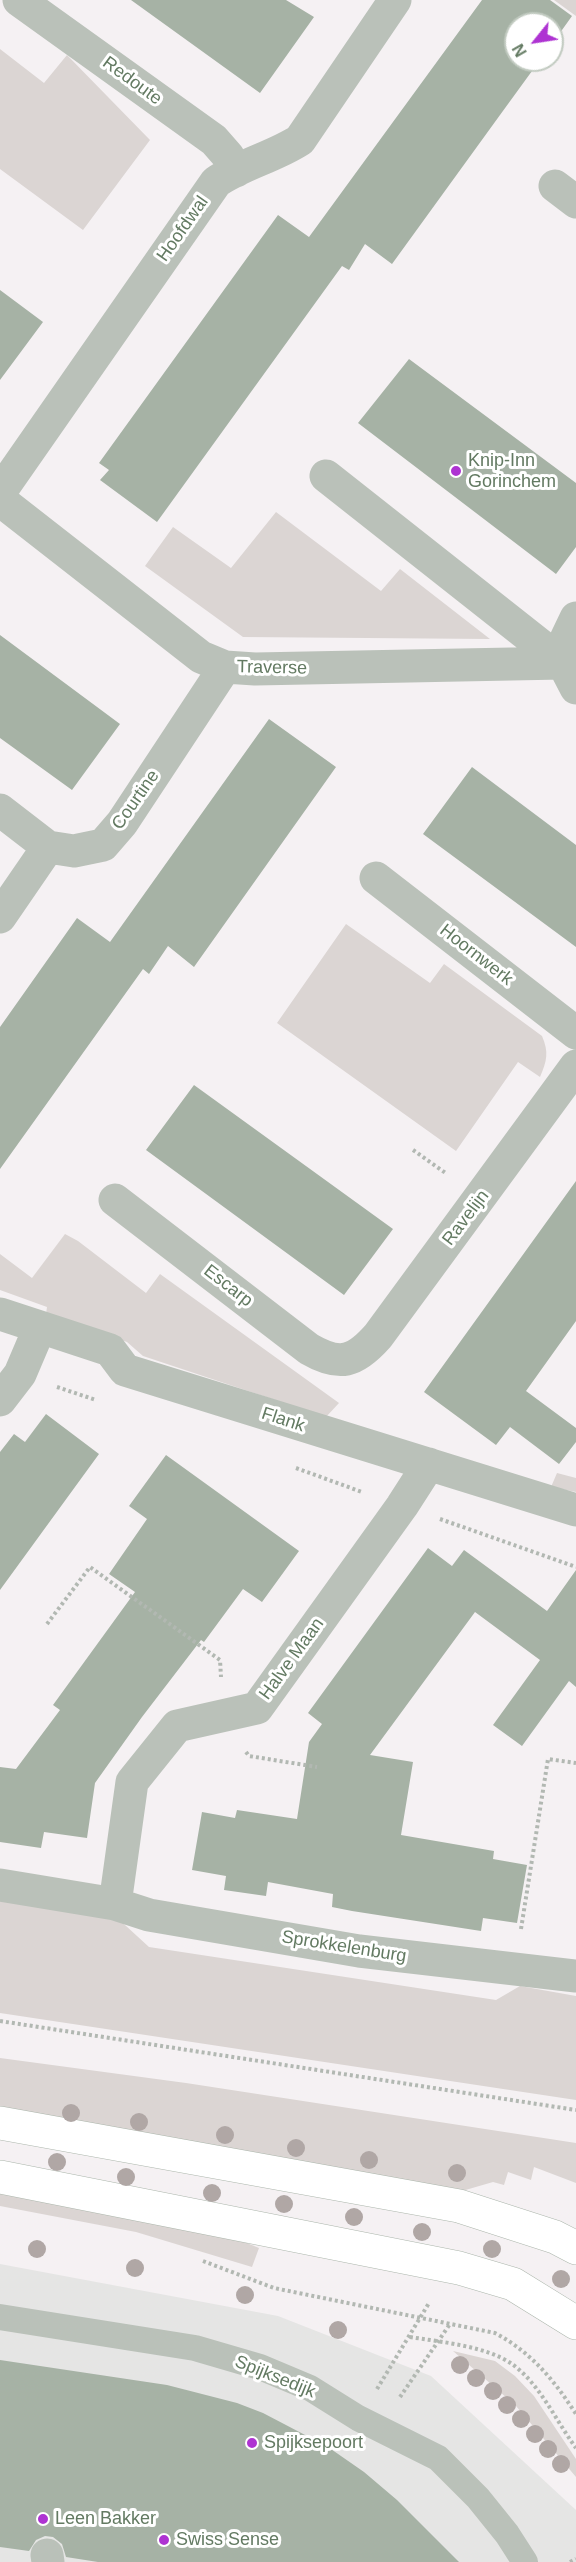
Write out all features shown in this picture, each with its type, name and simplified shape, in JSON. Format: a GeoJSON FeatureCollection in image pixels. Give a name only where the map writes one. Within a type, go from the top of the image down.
{"type":"FeatureCollection","features":[{"type":"Feature","properties":{"kind":"main road"},"geometry":{"type":"LineString","coordinates":[[0,2123],[459,2206],[555,2237],[576,2248]]}},
{"type":"Feature","properties":{"kind":"main road"},"geometry":{"type":"LineString","coordinates":[[0,2177],[459,2268],[513,2284],[576,2323]]}},
{"type":"Feature","properties":{"kind":"street","name":"Redoute"},"geometry":{"type":"LineString","coordinates":[[19,0],[214,140],[228,156],[236,171]]}},
{"type":"Feature","properties":{"kind":"street","name":"Hoofdwal"},"geometry":{"type":"LineString","coordinates":[[0,492],[216,182],[300,140],[395,0]]}},
{"type":"Feature","properties":{"kind":"street"},"geometry":{"type":"LineString","coordinates":[[326,476],[570,676]]}},
{"type":"Feature","properties":{"kind":"street","name":"Traverse"},"geometry":{"type":"LineString","coordinates":[[0,500],[201,657],[225,667],[570,676]]}},
{"type":"Feature","properties":{"kind":"street"},"geometry":{"type":"LineString","coordinates":[[570,676],[565,641],[576,618]]}},
{"type":"Feature","properties":{"kind":"street","name":"Courtine"},"geometry":{"type":"LineString","coordinates":[[48,847],[74,851],[104,845],[122,823],[225,667]]}},
{"type":"Feature","properties":{"kind":"street"},"geometry":{"type":"LineString","coordinates":[[0,810],[48,847],[0,917]]}},
{"type":"Feature","properties":{"kind":"street","name":"Hoornwerk"},"geometry":{"type":"LineString","coordinates":[[376,878],[576,1033]]}},
{"type":"Feature","properties":{"kind":"street","name":"Ravelijn"},"geometry":{"type":"LineString","coordinates":[[346,1360],[365,1351],[378,1336],[576,1066]]}},
{"type":"Feature","properties":{"kind":"street","name":"Escarp"},"geometry":{"type":"LineString","coordinates":[[114,1200],[309,1349],[324,1358],[346,1360]]}},
{"type":"Feature","properties":{"kind":"street","name":"Flank"},"geometry":{"type":"LineString","coordinates":[[0,1314],[110,1350],[125,1370],[576,1510]]}},
{"type":"Feature","properties":{"kind":"street"},"geometry":{"type":"LineString","coordinates":[[0,1401],[20,1374],[40,1327]]}},
{"type":"Feature","properties":{"kind":"street","name":"Halve Maan"},"geometry":{"type":"LineString","coordinates":[[115,1904],[132,1782],[177,1726],[257,1708],[402,1506],[429,1464]]}},
{"type":"Feature","properties":{"kind":"street"},"geometry":{"type":"LineString","coordinates":[[0,1885],[115,1904]]}},
{"type":"Feature","properties":{"kind":"street","name":"Sprokkelenburg"},"geometry":{"type":"LineString","coordinates":[[115,1904],[149,1914],[359,1951],[576,1976]]}},
{"type":"Feature","properties":{"kind":"lane","name":"Spijksedijk"},"geometry":{"type":"LineString","coordinates":[[0,2317],[195,2348],[260,2367],[310,2388],[368,2423],[438,2458],[478,2498],[507,2534],[525,2562]]}},
{"type":"Feature","properties":{"kind":"path"},"geometry":{"type":"LineString","coordinates":[[20,1374],[98,1401]]}},
{"type":"Feature","properties":{"kind":"path"},"geometry":{"type":"LineString","coordinates":[[288,1466],[576,1567]]}},
{"type":"Feature","properties":{"kind":"path"},"geometry":{"type":"LineString","coordinates":[[47,1624],[90,1567],[220,1660],[223,1716],[249,1756],[317,1767]]}},
{"type":"Feature","properties":{"kind":"path"},"geometry":{"type":"LineString","coordinates":[[515,1968],[548,1759],[576,1763]]}},
{"type":"Feature","properties":{"kind":"path"},"geometry":{"type":"LineString","coordinates":[[0,2021],[576,2110]]}},
{"type":"Feature","properties":{"kind":"path"},"geometry":{"type":"LineString","coordinates":[[193,2259],[274,2288],[495,2333],[512,2342],[545,2370],[576,2414]]}},
{"type":"Feature","properties":{"kind":"path"},"geometry":{"type":"LineString","coordinates":[[368,2423],[410,2337],[430,2302]]}},
{"type":"Feature","properties":{"kind":"path"},"geometry":{"type":"LineString","coordinates":[[368,2423],[450,2324]]}},
{"type":"Feature","properties":{"kind":"path"},"geometry":{"type":"LineString","coordinates":[[410,2337],[438,2341],[495,2355],[513,2365],[533,2385],[576,2448]]}},
{"type":"Feature","properties":{"kind":"path"},"geometry":{"type":"LineString","coordinates":[[570,2562],[576,2559]]}},
{"type":"Feature","properties":{"kind":"shaded area"},"geometry":{"type":"Polygon","coordinates":[[[554,0],[576,0],[576,16],[554,0]]]}},
{"type":"Feature","properties":{"kind":"shaded area"},"geometry":{"type":"Polygon","coordinates":[[[0,49],[44,83],[67,55],[150,140],[83,230],[0,169],[0,49]]]}},
{"type":"Feature","properties":{"kind":"shaded area"},"geometry":{"type":"Polygon","coordinates":[[[276,512],[381,591],[400,569],[490,639],[243,637],[145,566],[173,527],[231,568],[276,512]]]}},
{"type":"Feature","properties":{"kind":"shaded area"},"geometry":{"type":"Polygon","coordinates":[[[346,924],[430,983],[444,964],[542,1036],[546,1056],[540,1077],[518,1062],[456,1151],[277,1023],[346,924]]]}},
{"type":"Feature","properties":{"kind":"shaded area"},"geometry":{"type":"Polygon","coordinates":[[[65,1234],[78,1241],[146,1293],[160,1274],[339,1403],[326,1417],[143,1356],[127,1342],[46,1314],[47,1307],[0,1290],[0,1254],[32,1278],[65,1234]]]}},
{"type":"Feature","properties":{"kind":"shaded area"},"geometry":{"type":"Polygon","coordinates":[[[557,1473],[576,1478],[576,1492],[551,1487],[557,1473]]]}},
{"type":"Feature","properties":{"kind":"shaded area"},"geometry":{"type":"Polygon","coordinates":[[[0,1897],[113,1914],[149,1947],[496,2000],[520,1986],[576,1996],[576,2100],[0,2013],[0,1897]]]}},
{"type":"Feature","properties":{"kind":"shaded area"},"geometry":{"type":"Polygon","coordinates":[[[0,2058],[186,2083],[576,2143],[576,2183],[534,2167],[531,2180],[508,2172],[504,2185],[493,2182],[462,2191],[0,2114],[0,2058]]]}},
{"type":"Feature","properties":{"kind":"shaded area"},"geometry":{"type":"Polygon","coordinates":[[[0,2192],[242,2241],[259,2248],[252,2267],[136,2232],[0,2206],[0,2192]]]}},
{"type":"Feature","properties":{"kind":"shaded area","name":"Spijksepoort"},"geometry":{"type":"Polygon","coordinates":[[[0,2264],[278,2316],[431,2376],[576,2510],[576,2562],[0,2562],[0,2264]]]}},
{"type":"Feature","properties":{"kind":"shaded area"},"geometry":{"type":"Polygon","coordinates":[[[453,2351],[495,2361],[515,2376],[534,2396],[576,2459],[576,2477],[516,2406],[453,2351]]]}},
{"type":"Feature","properties":{"kind":"building"},"geometry":{"type":"Polygon","coordinates":[[[131,0],[286,0],[314,17],[260,93],[131,0]]]}},
{"type":"Feature","properties":{"kind":"building"},"geometry":{"type":"Polygon","coordinates":[[[482,0],[550,0],[572,16],[564,27],[564,12],[504,12],[504,72],[531,72],[392,264],[365,244],[349,270],[342,266],[157,522],[100,480],[109,470],[99,463],[278,215],[309,237],[482,0]]]}},
{"type":"Feature","properties":{"kind":"building"},"geometry":{"type":"Polygon","coordinates":[[[0,290],[43,322],[0,380],[0,290]]]}},
{"type":"Feature","properties":{"kind":"building"},"geometry":{"type":"Polygon","coordinates":[[[409,359],[576,483],[576,547],[556,574],[358,423],[409,359]]]}},
{"type":"Feature","properties":{"kind":"building"},"geometry":{"type":"Polygon","coordinates":[[[0,635],[120,724],[72,790],[0,738],[0,635]]]}},
{"type":"Feature","properties":{"kind":"building"},"geometry":{"type":"Polygon","coordinates":[[[269,719],[336,767],[194,967],[168,946],[149,974],[143,969],[0,1169],[0,1027],[77,918],[110,942],[269,719]]]}},
{"type":"Feature","properties":{"kind":"building"},"geometry":{"type":"Polygon","coordinates":[[[472,767],[576,845],[576,947],[423,834],[472,767]]]}},
{"type":"Feature","properties":{"kind":"building"},"geometry":{"type":"Polygon","coordinates":[[[194,1085],[393,1229],[344,1295],[146,1150],[194,1085]]]}},
{"type":"Feature","properties":{"kind":"building"},"geometry":{"type":"Polygon","coordinates":[[[576,1181],[576,1321],[526,1391],[576,1428],[576,1442],[559,1464],[510,1427],[496,1445],[424,1392],[576,1181]]]}},
{"type":"Feature","properties":{"kind":"building"},"geometry":{"type":"Polygon","coordinates":[[[46,1414],[99,1454],[0,1590],[0,1452],[14,1434],[25,1442],[46,1414]]]}},
{"type":"Feature","properties":{"kind":"building"},"geometry":{"type":"Polygon","coordinates":[[[166,1455],[299,1551],[262,1602],[243,1589],[204,1642],[201,1640],[142,1717],[95,1783],[87,1838],[44,1832],[41,1848],[0,1842],[0,1767],[16,1769],[60,1710],[53,1705],[135,1592],[109,1574],[147,1519],[129,1506],[166,1455]]]}},
{"type":"Feature","properties":{"kind":"building"},"geometry":{"type":"Polygon","coordinates":[[[428,1548],[452,1566],[464,1550],[547,1611],[576,1570],[576,1687],[569,1681],[522,1746],[493,1725],[540,1660],[475,1612],[370,1755],[413,1762],[401,1835],[494,1851],[493,1859],[527,1865],[517,1923],[483,1918],[481,1931],[352,1911],[332,1907],[333,1894],[268,1882],[266,1896],[224,1890],[226,1876],[192,1870],[202,1812],[235,1818],[237,1810],[297,1819],[309,1742],[322,1724],[308,1713],[428,1548]]]}},
{"type":"Feature","properties":{"kind":"building"},"geometry":{"type":"Polygon","coordinates":[[[0,2360],[167,2385],[237,2403],[263,2413],[328,2447],[364,2472],[397,2500],[459,2562],[98,2562],[66,2557],[62,2544],[53,2537],[45,2536],[36,2540],[29,2551],[0,2547],[0,2360]]]}},
{"type":"Feature","properties":{"kind":"place","name":"Knip-Inn Gorinchem"},"geometry":{"type":"Point","coordinates":[456,471]}},
{"type":"Feature","properties":{"kind":"place","name":"Spijksepoort"},"geometry":{"type":"Point","coordinates":[252,2443]}},
{"type":"Feature","properties":{"kind":"place","name":"Leen Bakker"},"geometry":{"type":"Point","coordinates":[43,2519]}},
{"type":"Feature","properties":{"kind":"place","name":"Swiss Sense"},"geometry":{"type":"Point","coordinates":[164,2540]}}]}
